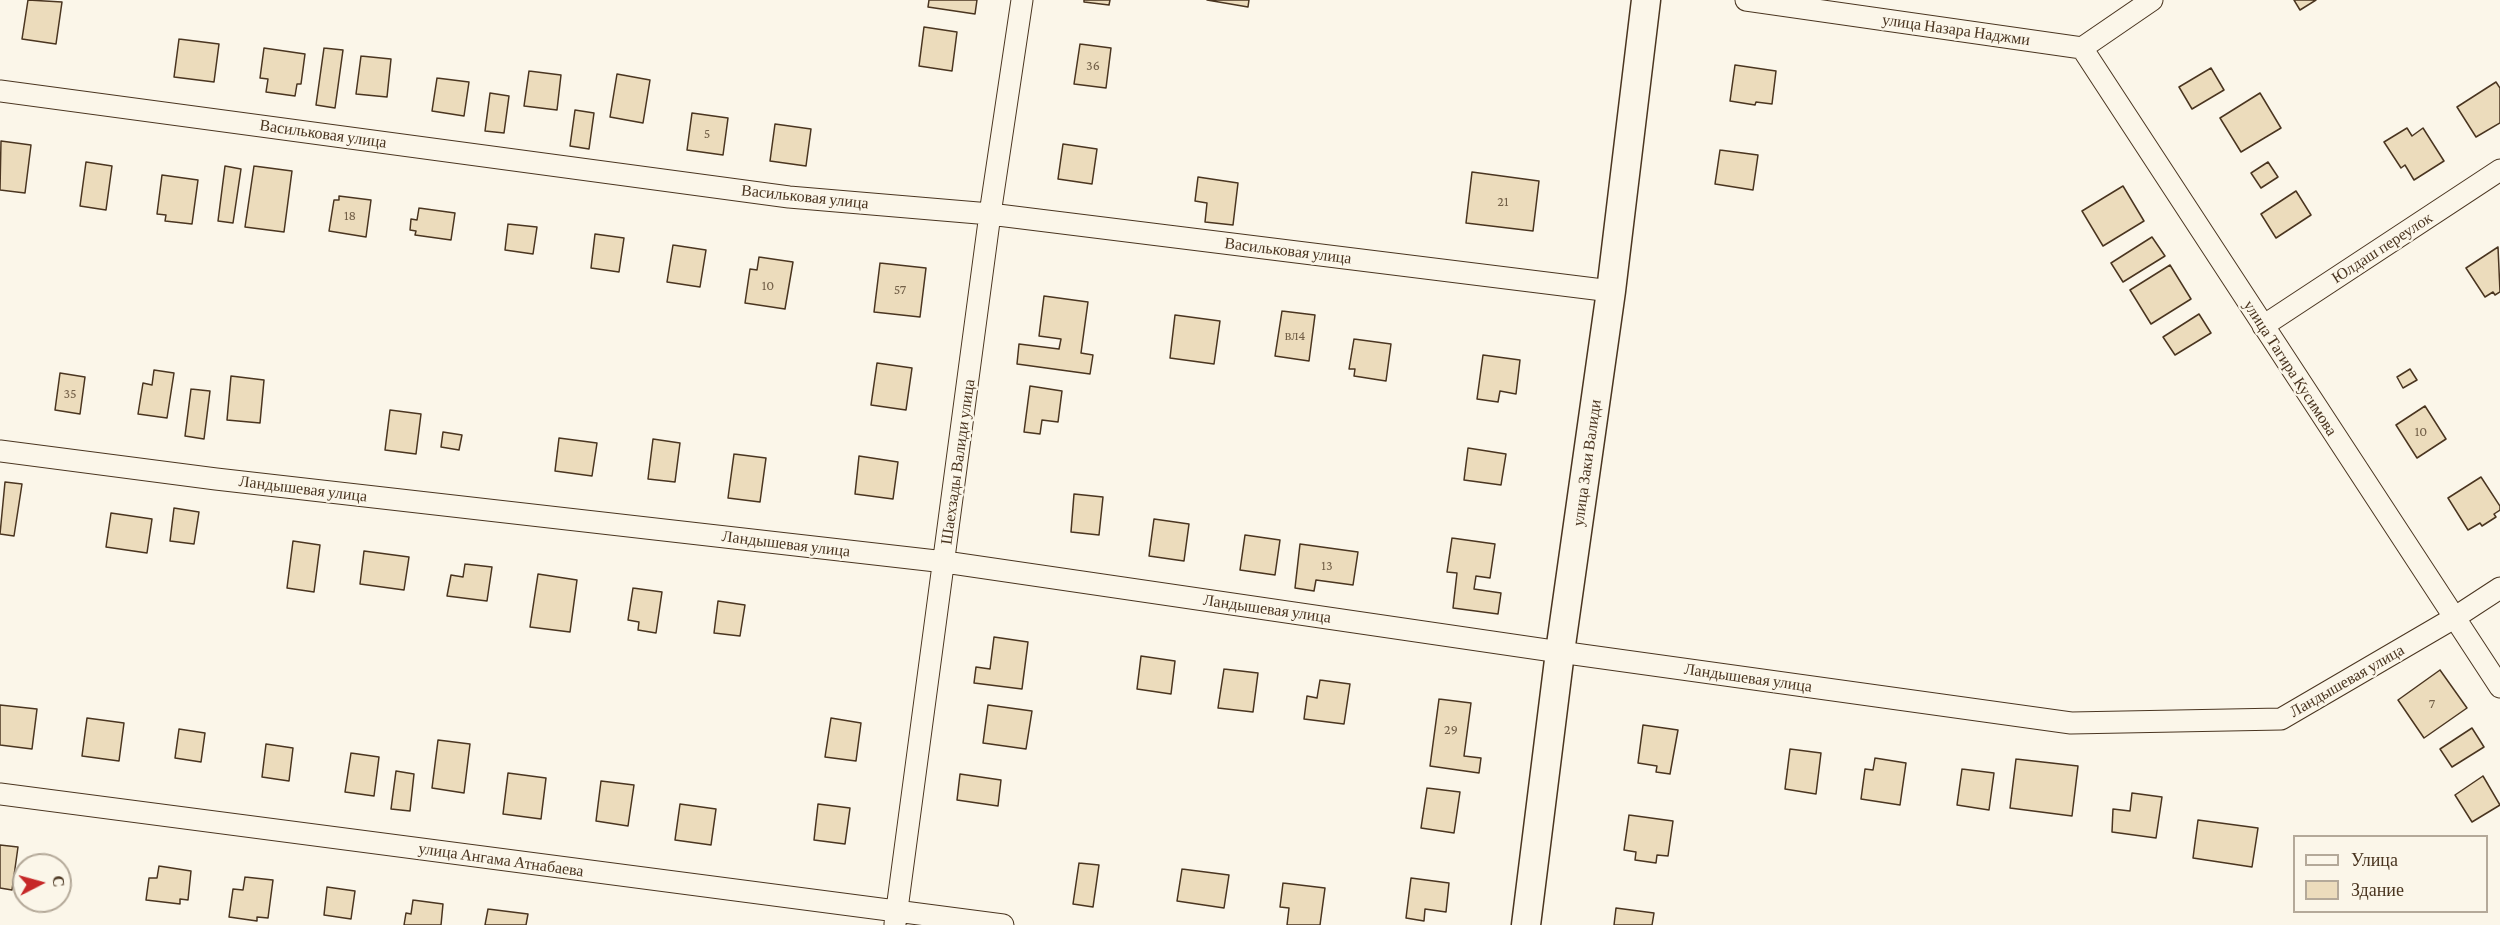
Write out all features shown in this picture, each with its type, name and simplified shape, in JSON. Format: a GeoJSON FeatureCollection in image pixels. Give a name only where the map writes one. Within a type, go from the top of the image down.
{"type":"FeatureCollection","features":[{"type":"Feature","properties":{"kind":"street","name":"Шаехзады Валиди улица"},"geometry":{"type":"LineString","coordinates":[[896,919],[990,214],[1022,0]]}},
{"type":"Feature","properties":{"kind":"street","name":"улица Заки Валиди"},"geometry":{"type":"LineString","coordinates":[[1527,925],[1560,652],[1611,291],[1646,0]]}},
{"type":"Feature","properties":{"kind":"street","name":"улица Назара Наджми"},"geometry":{"type":"LineString","coordinates":[[1746,0],[2082,48]]}},
{"type":"Feature","properties":{"kind":"street"},"geometry":{"type":"LineString","coordinates":[[2082,48],[2152,0]]}},
{"type":"Feature","properties":{"kind":"street","name":"улица Тагира Кусимова"},"geometry":{"type":"LineString","coordinates":[[2082,48],[2500,687]]}},
{"type":"Feature","properties":{"kind":"street","name":"Васильковая улица"},"geometry":{"type":"LineString","coordinates":[[0,91],[789,197],[990,214],[1611,291]]}},
{"type":"Feature","properties":{"kind":"street","name":"Юлдаш переулок"},"geometry":{"type":"LineString","coordinates":[[2263,326],[2500,170]]}},
{"type":"Feature","properties":{"kind":"street","name":"Ландышевая улица"},"geometry":{"type":"LineString","coordinates":[[0,451],[216,479],[945,562],[1560,652],[2071,723],[2281,719],[2454,618],[2500,588]]}},
{"type":"Feature","properties":{"kind":"street","name":"улица Ангама Атнабаева"},"geometry":{"type":"LineString","coordinates":[[0,794],[896,919],[1002,925]]}},
{"type":"Feature","properties":{"kind":"building"},"geometry":{"type":"Polygon","coordinates":[[[28,0],[62,2],[56,44],[22,39],[28,0]]]}},
{"type":"Feature","properties":{"kind":"building"},"geometry":{"type":"Polygon","coordinates":[[[929,0],[977,0],[975,14],[928,7],[929,0]]]}},
{"type":"Feature","properties":{"kind":"building"},"geometry":{"type":"Polygon","coordinates":[[[1084,0],[1110,0],[1109,5],[1084,2],[1084,0]]]}},
{"type":"Feature","properties":{"kind":"building"},"geometry":{"type":"Polygon","coordinates":[[[1207,0],[1249,0],[1248,7],[1207,0]]]}},
{"type":"Feature","properties":{"kind":"building"},"geometry":{"type":"Polygon","coordinates":[[[2294,0],[2316,0],[2300,10],[2294,0]]]}},
{"type":"Feature","properties":{"kind":"building"},"geometry":{"type":"Polygon","coordinates":[[[924,27],[957,32],[952,71],[919,66],[924,27]]]}},
{"type":"Feature","properties":{"kind":"building"},"geometry":{"type":"Polygon","coordinates":[[[179,39],[219,44],[214,82],[174,77],[179,39]]]}},
{"type":"Feature","properties":{"kind":"building"},"geometry":{"type":"Polygon","coordinates":[[[1080,44],[1111,48],[1106,88],[1074,84],[1080,44]]]}},
{"type":"Feature","properties":{"kind":"building"},"geometry":{"type":"Polygon","coordinates":[[[264,48],[305,54],[301,84],[297,84],[295,96],[266,92],[268,79],[260,78],[264,48]]]}},
{"type":"Feature","properties":{"kind":"building"},"geometry":{"type":"Polygon","coordinates":[[[324,48],[343,50],[335,108],[316,105],[324,48]]]}},
{"type":"Feature","properties":{"kind":"building"},"geometry":{"type":"Polygon","coordinates":[[[361,56],[391,59],[387,97],[356,94],[361,56]]]}},
{"type":"Feature","properties":{"kind":"building"},"geometry":{"type":"Polygon","coordinates":[[[1735,65],[1776,71],[1772,104],[1756,102],[1755,105],[1730,101],[1735,65]]]}},
{"type":"Feature","properties":{"kind":"building"},"geometry":{"type":"Polygon","coordinates":[[[2211,68],[2224,90],[2192,109],[2179,87],[2211,68]]]}},
{"type":"Feature","properties":{"kind":"building"},"geometry":{"type":"Polygon","coordinates":[[[529,71],[561,75],[557,110],[524,106],[529,71]]]}},
{"type":"Feature","properties":{"kind":"building"},"geometry":{"type":"Polygon","coordinates":[[[617,74],[650,80],[643,123],[610,117],[617,74]]]}},
{"type":"Feature","properties":{"kind":"building"},"geometry":{"type":"Polygon","coordinates":[[[437,78],[469,82],[464,116],[432,111],[437,78]]]}},
{"type":"Feature","properties":{"kind":"building"},"geometry":{"type":"Polygon","coordinates":[[[2496,82],[2500,88],[2500,123],[2476,137],[2457,107],[2496,82]]]}},
{"type":"Feature","properties":{"kind":"building"},"geometry":{"type":"Polygon","coordinates":[[[490,93],[509,96],[504,133],[485,131],[490,93]]]}},
{"type":"Feature","properties":{"kind":"building"},"geometry":{"type":"Polygon","coordinates":[[[2260,93],[2281,128],[2241,152],[2220,118],[2260,93]]]}},
{"type":"Feature","properties":{"kind":"building"},"geometry":{"type":"Polygon","coordinates":[[[575,110],[594,113],[589,149],[570,146],[575,110]]]}},
{"type":"Feature","properties":{"kind":"building"},"geometry":{"type":"Polygon","coordinates":[[[692,113],[728,118],[723,155],[687,150],[692,113]]]}},
{"type":"Feature","properties":{"kind":"building"},"geometry":{"type":"Polygon","coordinates":[[[775,124],[811,129],[806,166],[770,161],[775,124]]]}},
{"type":"Feature","properties":{"kind":"building"},"geometry":{"type":"Polygon","coordinates":[[[2407,128],[2412,136],[2423,128],[2444,161],[2414,180],[2405,165],[2401,168],[2384,142],[2407,128]]]}},
{"type":"Feature","properties":{"kind":"building"},"geometry":{"type":"Polygon","coordinates":[[[1,141],[31,145],[25,193],[0,190],[1,141]]]}},
{"type":"Feature","properties":{"kind":"building"},"geometry":{"type":"Polygon","coordinates":[[[1063,144],[1097,149],[1092,184],[1058,179],[1063,144]]]}},
{"type":"Feature","properties":{"kind":"building"},"geometry":{"type":"Polygon","coordinates":[[[1720,150],[1758,155],[1753,190],[1715,184],[1720,150]]]}},
{"type":"Feature","properties":{"kind":"building"},"geometry":{"type":"Polygon","coordinates":[[[86,162],[112,166],[106,210],[80,206],[86,162]]]}},
{"type":"Feature","properties":{"kind":"building"},"geometry":{"type":"Polygon","coordinates":[[[2268,162],[2278,177],[2261,188],[2251,173],[2268,162]]]}},
{"type":"Feature","properties":{"kind":"building"},"geometry":{"type":"Polygon","coordinates":[[[225,166],[241,169],[233,223],[218,221],[225,166]]]}},
{"type":"Feature","properties":{"kind":"building"},"geometry":{"type":"Polygon","coordinates":[[[254,166],[292,171],[284,232],[245,227],[254,166]]]}},
{"type":"Feature","properties":{"kind":"building"},"geometry":{"type":"Polygon","coordinates":[[[1472,172],[1539,181],[1533,231],[1466,223],[1472,172]]]}},
{"type":"Feature","properties":{"kind":"building"},"geometry":{"type":"Polygon","coordinates":[[[162,175],[198,180],[192,224],[165,221],[166,215],[157,214],[162,175]]]}},
{"type":"Feature","properties":{"kind":"building"},"geometry":{"type":"Polygon","coordinates":[[[1198,177],[1238,183],[1233,225],[1205,222],[1207,203],[1195,201],[1198,177]]]}},
{"type":"Feature","properties":{"kind":"building"},"geometry":{"type":"Polygon","coordinates":[[[2123,186],[2144,221],[2103,246],[2082,211],[2123,186]]]}},
{"type":"Feature","properties":{"kind":"building"},"geometry":{"type":"Polygon","coordinates":[[[2296,191],[2311,215],[2276,238],[2261,214],[2296,191]]]}},
{"type":"Feature","properties":{"kind":"building"},"geometry":{"type":"Polygon","coordinates":[[[339,196],[371,200],[366,237],[329,231],[334,200],[339,200],[339,196]]]}},
{"type":"Feature","properties":{"kind":"building"},"geometry":{"type":"Polygon","coordinates":[[[419,208],[455,213],[451,240],[415,235],[416,231],[410,230],[411,219],[417,220],[419,208]]]}},
{"type":"Feature","properties":{"kind":"building"},"geometry":{"type":"Polygon","coordinates":[[[508,224],[537,227],[533,254],[505,250],[508,224]]]}},
{"type":"Feature","properties":{"kind":"building"},"geometry":{"type":"Polygon","coordinates":[[[595,234],[624,238],[619,272],[591,268],[595,234]]]}},
{"type":"Feature","properties":{"kind":"building"},"geometry":{"type":"Polygon","coordinates":[[[2152,237],[2165,256],[2123,282],[2111,263],[2152,237]]]}},
{"type":"Feature","properties":{"kind":"building"},"geometry":{"type":"Polygon","coordinates":[[[673,245],[706,250],[700,287],[667,282],[673,245]]]}},
{"type":"Feature","properties":{"kind":"building"},"geometry":{"type":"Polygon","coordinates":[[[2498,247],[2500,292],[2495,295],[2493,292],[2485,297],[2466,268],[2498,247]]]}},
{"type":"Feature","properties":{"kind":"building"},"geometry":{"type":"Polygon","coordinates":[[[759,257],[793,262],[785,309],[745,303],[750,269],[757,270],[759,257]]]}},
{"type":"Feature","properties":{"kind":"building"},"geometry":{"type":"Polygon","coordinates":[[[880,263],[926,268],[920,317],[874,312],[880,263]]]}},
{"type":"Feature","properties":{"kind":"building"},"geometry":{"type":"Polygon","coordinates":[[[2170,265],[2191,299],[2151,324],[2130,290],[2170,265]]]}},
{"type":"Feature","properties":{"kind":"building"},"geometry":{"type":"Polygon","coordinates":[[[1044,296],[1088,302],[1081,353],[1093,355],[1090,374],[1017,364],[1019,344],[1059,349],[1061,339],[1039,336],[1044,296]]]}},
{"type":"Feature","properties":{"kind":"building"},"geometry":{"type":"Polygon","coordinates":[[[1282,311],[1315,315],[1309,361],[1275,356],[1282,311]]]}},
{"type":"Feature","properties":{"kind":"building"},"geometry":{"type":"Polygon","coordinates":[[[2199,314],[2211,333],[2175,355],[2163,337],[2199,314]]]}},
{"type":"Feature","properties":{"kind":"building"},"geometry":{"type":"Polygon","coordinates":[[[1175,315],[1220,321],[1214,364],[1170,358],[1175,315]]]}},
{"type":"Feature","properties":{"kind":"building"},"geometry":{"type":"Polygon","coordinates":[[[1354,339],[1391,344],[1386,381],[1354,376],[1355,369],[1349,369],[1354,339]]]}},
{"type":"Feature","properties":{"kind":"building"},"geometry":{"type":"Polygon","coordinates":[[[1483,355],[1520,360],[1516,394],[1500,391],[1498,402],[1477,399],[1483,355]]]}},
{"type":"Feature","properties":{"kind":"building"},"geometry":{"type":"Polygon","coordinates":[[[877,363],[912,368],[906,410],[871,405],[877,363]]]}},
{"type":"Feature","properties":{"kind":"building"},"geometry":{"type":"Polygon","coordinates":[[[2410,369],[2417,380],[2403,388],[2397,377],[2410,369]]]}},
{"type":"Feature","properties":{"kind":"building"},"geometry":{"type":"Polygon","coordinates":[[[154,370],[174,373],[167,418],[138,414],[143,383],[152,385],[154,370]]]}},
{"type":"Feature","properties":{"kind":"building"},"geometry":{"type":"Polygon","coordinates":[[[60,373],[85,377],[80,414],[55,410],[60,373]]]}},
{"type":"Feature","properties":{"kind":"building"},"geometry":{"type":"Polygon","coordinates":[[[231,376],[264,380],[260,423],[227,420],[231,376]]]}},
{"type":"Feature","properties":{"kind":"building"},"geometry":{"type":"Polygon","coordinates":[[[1030,386],[1062,391],[1058,422],[1042,420],[1040,434],[1024,432],[1030,386]]]}},
{"type":"Feature","properties":{"kind":"building"},"geometry":{"type":"Polygon","coordinates":[[[191,389],[210,391],[204,439],[185,436],[191,389]]]}},
{"type":"Feature","properties":{"kind":"building"},"geometry":{"type":"Polygon","coordinates":[[[2425,406],[2446,439],[2417,458],[2396,425],[2425,406]]]}},
{"type":"Feature","properties":{"kind":"building"},"geometry":{"type":"Polygon","coordinates":[[[390,410],[421,414],[416,454],[385,450],[390,410]]]}},
{"type":"Feature","properties":{"kind":"building"},"geometry":{"type":"Polygon","coordinates":[[[443,432],[462,435],[459,450],[441,447],[443,432]]]}},
{"type":"Feature","properties":{"kind":"building"},"geometry":{"type":"Polygon","coordinates":[[[559,438],[597,443],[592,476],[555,471],[559,438]]]}},
{"type":"Feature","properties":{"kind":"building"},"geometry":{"type":"Polygon","coordinates":[[[653,439],[680,443],[675,482],[648,479],[653,439]]]}},
{"type":"Feature","properties":{"kind":"building"},"geometry":{"type":"Polygon","coordinates":[[[1468,448],[1506,454],[1501,485],[1464,480],[1468,448]]]}},
{"type":"Feature","properties":{"kind":"building"},"geometry":{"type":"Polygon","coordinates":[[[734,454],[766,458],[760,502],[728,498],[734,454]]]}},
{"type":"Feature","properties":{"kind":"building"},"geometry":{"type":"Polygon","coordinates":[[[859,456],[898,462],[893,499],[855,494],[859,456]]]}},
{"type":"Feature","properties":{"kind":"building"},"geometry":{"type":"Polygon","coordinates":[[[2481,477],[2500,506],[2500,510],[2494,514],[2496,517],[2482,526],[2480,523],[2468,530],[2448,498],[2481,477]]]}},
{"type":"Feature","properties":{"kind":"building"},"geometry":{"type":"Polygon","coordinates":[[[5,482],[22,484],[14,536],[0,534],[5,482]]]}},
{"type":"Feature","properties":{"kind":"building"},"geometry":{"type":"Polygon","coordinates":[[[1074,494],[1103,497],[1099,535],[1071,532],[1074,494]]]}},
{"type":"Feature","properties":{"kind":"building"},"geometry":{"type":"Polygon","coordinates":[[[174,508],[199,512],[194,544],[170,541],[174,508]]]}},
{"type":"Feature","properties":{"kind":"building"},"geometry":{"type":"Polygon","coordinates":[[[111,513],[152,519],[147,553],[106,547],[111,513]]]}},
{"type":"Feature","properties":{"kind":"building"},"geometry":{"type":"Polygon","coordinates":[[[1154,519],[1189,524],[1184,561],[1149,556],[1154,519]]]}},
{"type":"Feature","properties":{"kind":"building"},"geometry":{"type":"Polygon","coordinates":[[[1245,535],[1280,540],[1275,575],[1240,570],[1245,535]]]}},
{"type":"Feature","properties":{"kind":"building"},"geometry":{"type":"Polygon","coordinates":[[[1452,538],[1495,544],[1490,578],[1476,576],[1474,589],[1501,593],[1498,614],[1453,608],[1457,573],[1447,572],[1452,538]]]}},
{"type":"Feature","properties":{"kind":"building"},"geometry":{"type":"Polygon","coordinates":[[[293,541],[320,545],[314,592],[287,588],[293,541]]]}},
{"type":"Feature","properties":{"kind":"building"},"geometry":{"type":"Polygon","coordinates":[[[1300,544],[1358,552],[1353,585],[1316,580],[1314,591],[1295,588],[1300,544]]]}},
{"type":"Feature","properties":{"kind":"building"},"geometry":{"type":"Polygon","coordinates":[[[364,551],[409,557],[404,590],[360,584],[364,551]]]}},
{"type":"Feature","properties":{"kind":"building"},"geometry":{"type":"Polygon","coordinates":[[[465,564],[492,567],[487,601],[447,596],[451,575],[463,577],[465,564]]]}},
{"type":"Feature","properties":{"kind":"building"},"geometry":{"type":"Polygon","coordinates":[[[538,574],[577,580],[570,632],[530,627],[538,574]]]}},
{"type":"Feature","properties":{"kind":"building"},"geometry":{"type":"Polygon","coordinates":[[[633,588],[662,592],[656,633],[638,630],[639,622],[628,620],[633,588]]]}},
{"type":"Feature","properties":{"kind":"building"},"geometry":{"type":"Polygon","coordinates":[[[718,601],[745,605],[740,636],[714,633],[718,601]]]}},
{"type":"Feature","properties":{"kind":"building"},"geometry":{"type":"Polygon","coordinates":[[[994,637],[1028,642],[1022,689],[974,683],[976,667],[990,669],[994,637]]]}},
{"type":"Feature","properties":{"kind":"building"},"geometry":{"type":"Polygon","coordinates":[[[1141,656],[1175,661],[1171,694],[1137,689],[1141,656]]]}},
{"type":"Feature","properties":{"kind":"building"},"geometry":{"type":"Polygon","coordinates":[[[1224,669],[1258,673],[1253,712],[1218,708],[1224,669]]]}},
{"type":"Feature","properties":{"kind":"building"},"geometry":{"type":"Polygon","coordinates":[[[2440,670],[2467,708],[2424,738],[2398,700],[2440,670]]]}},
{"type":"Feature","properties":{"kind":"building"},"geometry":{"type":"Polygon","coordinates":[[[1320,680],[1350,684],[1344,724],[1304,719],[1307,696],[1317,698],[1320,680]]]}},
{"type":"Feature","properties":{"kind":"building"},"geometry":{"type":"Polygon","coordinates":[[[1439,699],[1471,703],[1464,756],[1481,758],[1479,773],[1430,766],[1439,699]]]}},
{"type":"Feature","properties":{"kind":"building"},"geometry":{"type":"Polygon","coordinates":[[[0,705],[37,709],[32,749],[0,745],[0,705]]]}},
{"type":"Feature","properties":{"kind":"building"},"geometry":{"type":"Polygon","coordinates":[[[988,705],[1032,711],[1026,749],[983,743],[988,705]]]}},
{"type":"Feature","properties":{"kind":"building"},"geometry":{"type":"Polygon","coordinates":[[[87,718],[124,723],[119,761],[82,756],[87,718]]]}},
{"type":"Feature","properties":{"kind":"building"},"geometry":{"type":"Polygon","coordinates":[[[831,718],[861,723],[856,761],[825,757],[831,718]]]}},
{"type":"Feature","properties":{"kind":"building"},"geometry":{"type":"Polygon","coordinates":[[[1643,725],[1678,730],[1670,774],[1656,772],[1657,766],[1638,763],[1643,725]]]}},
{"type":"Feature","properties":{"kind":"building"},"geometry":{"type":"Polygon","coordinates":[[[2472,728],[2484,747],[2452,767],[2440,749],[2472,728]]]}},
{"type":"Feature","properties":{"kind":"building"},"geometry":{"type":"Polygon","coordinates":[[[179,729],[205,733],[201,762],[175,758],[179,729]]]}},
{"type":"Feature","properties":{"kind":"building"},"geometry":{"type":"Polygon","coordinates":[[[438,740],[470,744],[464,793],[432,788],[438,740]]]}},
{"type":"Feature","properties":{"kind":"building"},"geometry":{"type":"Polygon","coordinates":[[[266,744],[293,748],[289,781],[262,777],[266,744]]]}},
{"type":"Feature","properties":{"kind":"building"},"geometry":{"type":"Polygon","coordinates":[[[1790,749],[1821,753],[1816,794],[1785,789],[1790,749]]]}},
{"type":"Feature","properties":{"kind":"building"},"geometry":{"type":"Polygon","coordinates":[[[351,753],[379,757],[374,796],[345,792],[351,753]]]}},
{"type":"Feature","properties":{"kind":"building"},"geometry":{"type":"Polygon","coordinates":[[[1875,758],[1906,763],[1900,805],[1861,799],[1865,769],[1873,770],[1875,758]]]}},
{"type":"Feature","properties":{"kind":"building"},"geometry":{"type":"Polygon","coordinates":[[[2016,759],[2078,766],[2072,816],[2010,808],[2016,759]]]}},
{"type":"Feature","properties":{"kind":"building"},"geometry":{"type":"Polygon","coordinates":[[[1962,769],[1994,773],[1989,810],[1957,805],[1962,769]]]}},
{"type":"Feature","properties":{"kind":"building"},"geometry":{"type":"Polygon","coordinates":[[[396,771],[414,774],[410,811],[391,809],[396,771]]]}},
{"type":"Feature","properties":{"kind":"building"},"geometry":{"type":"Polygon","coordinates":[[[508,773],[546,778],[541,819],[503,814],[508,773]]]}},
{"type":"Feature","properties":{"kind":"building"},"geometry":{"type":"Polygon","coordinates":[[[960,774],[1001,780],[998,806],[957,800],[960,774]]]}},
{"type":"Feature","properties":{"kind":"building"},"geometry":{"type":"Polygon","coordinates":[[[2483,776],[2500,805],[2472,822],[2455,795],[2483,776]]]}},
{"type":"Feature","properties":{"kind":"building"},"geometry":{"type":"Polygon","coordinates":[[[601,781],[634,785],[628,826],[596,821],[601,781]]]}},
{"type":"Feature","properties":{"kind":"building"},"geometry":{"type":"Polygon","coordinates":[[[1427,788],[1460,792],[1454,833],[1421,828],[1427,788]]]}},
{"type":"Feature","properties":{"kind":"building"},"geometry":{"type":"Polygon","coordinates":[[[2132,793],[2162,797],[2156,838],[2112,832],[2113,809],[2130,811],[2132,793]]]}},
{"type":"Feature","properties":{"kind":"building"},"geometry":{"type":"Polygon","coordinates":[[[680,804],[716,809],[711,845],[675,840],[680,804]]]}},
{"type":"Feature","properties":{"kind":"building"},"geometry":{"type":"Polygon","coordinates":[[[818,804],[850,808],[845,844],[814,840],[818,804]]]}},
{"type":"Feature","properties":{"kind":"building"},"geometry":{"type":"Polygon","coordinates":[[[1629,815],[1673,821],[1668,856],[1657,855],[1656,863],[1635,860],[1636,852],[1624,850],[1629,815]]]}},
{"type":"Feature","properties":{"kind":"building"},"geometry":{"type":"Polygon","coordinates":[[[2198,820],[2258,828],[2252,867],[2193,858],[2198,820]]]}},
{"type":"Feature","properties":{"kind":"building"},"geometry":{"type":"Polygon","coordinates":[[[0,845],[18,847],[17,853],[12,853],[12,890],[0,888],[0,845]]]}},
{"type":"Feature","properties":{"kind":"building"},"geometry":{"type":"Polygon","coordinates":[[[1079,863],[1099,865],[1093,907],[1073,904],[1079,863]]]}},
{"type":"Feature","properties":{"kind":"building"},"geometry":{"type":"Polygon","coordinates":[[[159,866],[191,871],[188,900],[180,899],[180,904],[146,900],[149,878],[157,878],[159,866]]]}},
{"type":"Feature","properties":{"kind":"building"},"geometry":{"type":"Polygon","coordinates":[[[1182,869],[1229,875],[1224,908],[1177,901],[1182,869]]]}},
{"type":"Feature","properties":{"kind":"building"},"geometry":{"type":"Polygon","coordinates":[[[245,877],[273,880],[268,918],[257,917],[257,921],[229,917],[233,889],[243,890],[245,877]]]}},
{"type":"Feature","properties":{"kind":"building"},"geometry":{"type":"Polygon","coordinates":[[[1411,878],[1449,883],[1446,912],[1425,909],[1424,921],[1406,918],[1411,878]]]}},
{"type":"Feature","properties":{"kind":"building"},"geometry":{"type":"Polygon","coordinates":[[[1283,883],[1325,888],[1320,925],[1287,925],[1289,908],[1280,907],[1283,883]]]}},
{"type":"Feature","properties":{"kind":"building"},"geometry":{"type":"Polygon","coordinates":[[[327,887],[355,891],[351,919],[324,915],[327,887]]]}},
{"type":"Feature","properties":{"kind":"building"},"geometry":{"type":"Polygon","coordinates":[[[413,900],[443,904],[441,925],[404,925],[406,913],[411,914],[413,900]]]}},
{"type":"Feature","properties":{"kind":"building"},"geometry":{"type":"Polygon","coordinates":[[[1616,908],[1654,913],[1652,925],[1614,925],[1616,908]]]}},
{"type":"Feature","properties":{"kind":"building"},"geometry":{"type":"Polygon","coordinates":[[[488,909],[528,914],[526,925],[485,925],[488,909]]]}}]}
